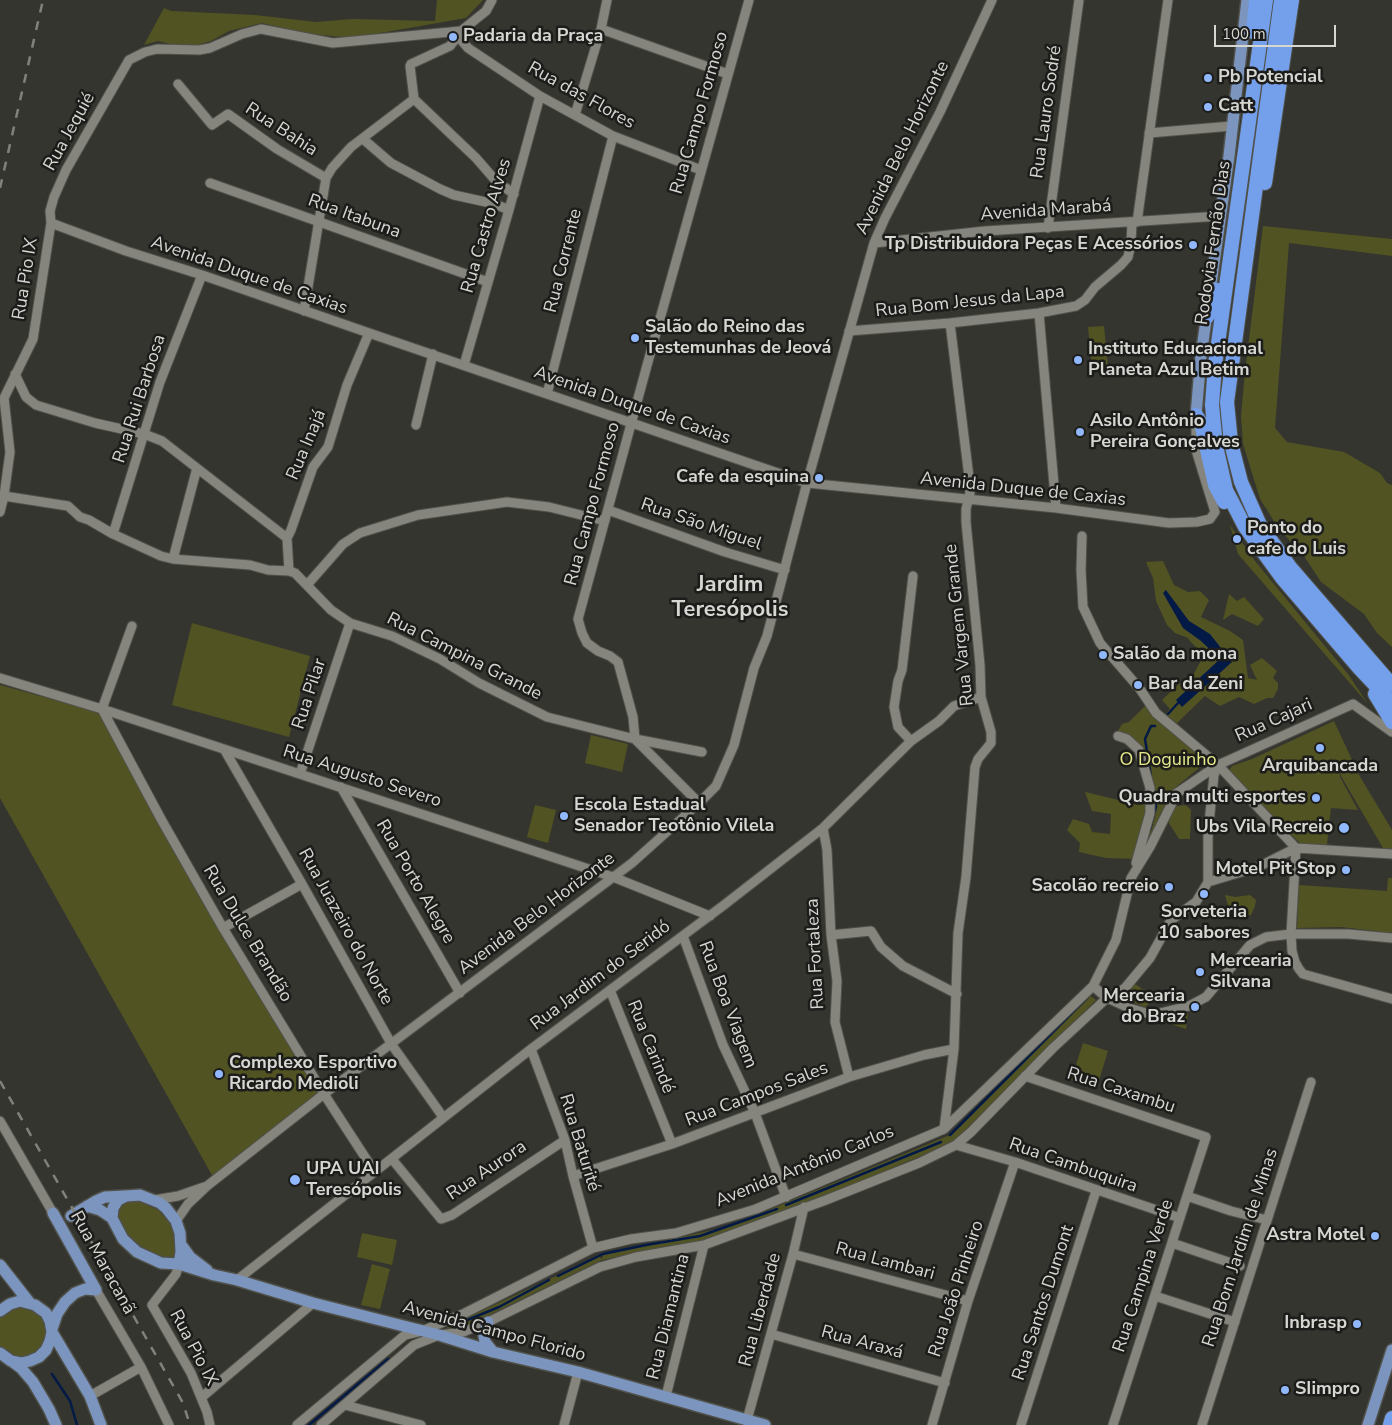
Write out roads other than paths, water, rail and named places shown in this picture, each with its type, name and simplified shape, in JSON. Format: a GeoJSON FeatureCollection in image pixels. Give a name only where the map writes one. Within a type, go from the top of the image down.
{"type":"FeatureCollection","features":[{"type":"Feature","properties":{"kind":"highway"},"geometry":{"type":"LineString","coordinates":[[1246,155],[1247,105],[1256,0]]}},
{"type":"Feature","properties":{"kind":"highway","name":"Rodovia Fernão Dias"},"geometry":{"type":"LineString","coordinates":[[1266,0],[1246,155],[1215,365],[1212,405],[1216,446],[1226,490],[1245,527],[1282,578],[1358,668],[1392,704]]}},
{"type":"Feature","properties":{"kind":"highway","name":"Rodovia Fernão Dias"},"geometry":{"type":"LineString","coordinates":[[1281,0],[1227,402],[1231,443],[1241,482],[1260,525],[1290,568],[1392,685]]}},
{"type":"Feature","properties":{"kind":"highway"},"geometry":{"type":"LineString","coordinates":[[1247,247],[1264,190],[1292,0]]}},
{"type":"Feature","properties":{"kind":"highway"},"geometry":{"type":"LineString","coordinates":[[1206,317],[1214,306],[1228,239],[1235,227]]}},
{"type":"Feature","properties":{"kind":"highway"},"geometry":{"type":"LineString","coordinates":[[1196,415],[1200,423],[1215,485],[1222,500],[1245,527]]}},
{"type":"Feature","properties":{"kind":"highway"},"geometry":{"type":"LineString","coordinates":[[1344,630],[1364,645],[1392,673]]}},
{"type":"Feature","properties":{"kind":"highway"},"geometry":{"type":"LineString","coordinates":[[1358,668],[1392,722]]}},
{"type":"Feature","properties":{"kind":"highway"},"geometry":{"type":"LineString","coordinates":[[1390,1425],[1392,1418]]}},
{"type":"Feature","properties":{"kind":"main road"},"geometry":{"type":"LineString","coordinates":[[1196,415],[1201,356],[1221,216],[1247,0]]}},
{"type":"Feature","properties":{"kind":"main road"},"geometry":{"type":"LineString","coordinates":[[140,1195],[154,1200],[166,1208],[176,1221],[182,1246],[178,1264],[161,1263],[137,1252],[123,1239],[112,1218],[112,1208],[118,1200],[126,1196],[140,1195]]}},
{"type":"Feature","properties":{"kind":"main road","name":"Rua Maracanã"},"geometry":{"type":"LineString","coordinates":[[71,1216],[87,1206],[106,1198],[126,1196]]}},
{"type":"Feature","properties":{"kind":"main road"},"geometry":{"type":"LineString","coordinates":[[87,1206],[100,1210],[112,1218]]}},
{"type":"Feature","properties":{"kind":"main road"},"geometry":{"type":"LineString","coordinates":[[53,1213],[71,1216],[67,1237]]}},
{"type":"Feature","properties":{"kind":"main road","name":"Rua Maracanã"},"geometry":{"type":"LineString","coordinates":[[53,1213],[96,1290]]}},
{"type":"Feature","properties":{"kind":"main road"},"geometry":{"type":"LineString","coordinates":[[182,1246],[190,1257],[214,1275]]}},
{"type":"Feature","properties":{"kind":"main road","name":"Avenida Campo Florido"},"geometry":{"type":"LineString","coordinates":[[178,1264],[313,1303],[422,1330],[492,1352],[578,1372],[765,1425]]}},
{"type":"Feature","properties":{"kind":"main road"},"geometry":{"type":"LineString","coordinates":[[0,1265],[32,1304],[46,1314],[52,1330],[90,1396],[101,1425]]}},
{"type":"Feature","properties":{"kind":"main road"},"geometry":{"type":"LineString","coordinates":[[76,1293],[82,1284],[85,1269]]}},
{"type":"Feature","properties":{"kind":"main road"},"geometry":{"type":"LineString","coordinates":[[4,1357],[21,1363],[39,1357],[46,1350],[57,1314],[65,1302],[76,1293],[85,1289],[96,1290]]}},
{"type":"Feature","properties":{"kind":"main road"},"geometry":{"type":"LineString","coordinates":[[0,1311],[10,1304],[20,1302],[50,1305],[65,1302]]}},
{"type":"Feature","properties":{"kind":"main road"},"geometry":{"type":"LineString","coordinates":[[488,1322],[484,1336],[492,1352]]}},
{"type":"Feature","properties":{"kind":"main road"},"geometry":{"type":"LineString","coordinates":[[1368,1425],[1392,1350]]}},
{"type":"Feature","properties":{"kind":"main road"},"geometry":{"type":"LineString","coordinates":[[4,1357],[21,1368],[33,1382],[56,1425]]}},
{"type":"Feature","properties":{"kind":"street"},"geometry":{"type":"LineString","coordinates":[[486,11],[492,0]]}},
{"type":"Feature","properties":{"kind":"street"},"geometry":{"type":"LineString","coordinates":[[496,0],[462,31],[450,46],[410,66],[414,99],[476,158],[496,181],[514,194]]}},
{"type":"Feature","properties":{"kind":"street"},"geometry":{"type":"LineString","coordinates":[[575,115],[601,29],[607,0]]}},
{"type":"Feature","properties":{"kind":"street","name":"Rua Campo Formoso"},"geometry":{"type":"LineString","coordinates":[[635,739],[633,717],[618,662],[587,643],[578,619],[749,0]]}},
{"type":"Feature","properties":{"kind":"street","name":"Avenida Belo Horizonte"},"geometry":{"type":"LineString","coordinates":[[207,1186],[324,1094],[392,1045],[614,877],[716,786],[734,745],[754,668],[767,636],[807,483],[874,243],[884,218],[940,112],[992,0]]}},
{"type":"Feature","properties":{"kind":"street","name":"Rua Lauro Sodré"},"geometry":{"type":"LineString","coordinates":[[1048,228],[1079,0]]}},
{"type":"Feature","properties":{"kind":"street","name":"Rua Bom Jesus da Lapa"},"geometry":{"type":"LineString","coordinates":[[849,332],[1039,314],[1076,306],[1085,300],[1095,287],[1121,265],[1128,257],[1135,222],[1168,0]]}},
{"type":"Feature","properties":{"kind":"street","name":"Rua Jequié"},"geometry":{"type":"LineString","coordinates":[[51,223],[50,211],[66,170],[129,60],[145,52],[157,49],[199,50],[210,48],[242,34],[261,29],[333,43],[462,31]]}},
{"type":"Feature","properties":{"kind":"street"},"geometry":{"type":"LineString","coordinates":[[601,29],[728,74]]}},
{"type":"Feature","properties":{"kind":"street","name":"Rua das Flores"},"geometry":{"type":"LineString","coordinates":[[462,31],[462,41],[468,48],[540,96],[613,136],[701,170]]}},
{"type":"Feature","properties":{"kind":"street","name":"Rua Bahia"},"geometry":{"type":"LineString","coordinates":[[178,84],[212,125],[228,114],[277,149],[326,178]]}},
{"type":"Feature","properties":{"kind":"street","name":"Rua Castro Alves"},"geometry":{"type":"LineString","coordinates":[[464,365],[514,194],[540,96]]}},
{"type":"Feature","properties":{"kind":"street"},"geometry":{"type":"LineString","coordinates":[[304,311],[326,178],[351,146],[363,139],[414,99]]}},
{"type":"Feature","properties":{"kind":"street"},"geometry":{"type":"LineString","coordinates":[[1149,133],[1232,126]]}},
{"type":"Feature","properties":{"kind":"street","name":"Rua Corrente"},"geometry":{"type":"LineString","coordinates":[[547,394],[613,136]]}},
{"type":"Feature","properties":{"kind":"street"},"geometry":{"type":"LineString","coordinates":[[363,139],[391,163],[440,189],[454,195],[495,204],[509,210]]}},
{"type":"Feature","properties":{"kind":"street","name":"Rua Itabuna"},"geometry":{"type":"LineString","coordinates":[[210,183],[488,282]]}},
{"type":"Feature","properties":{"kind":"street","name":"Avenida Marabá"},"geometry":{"type":"LineString","coordinates":[[874,243],[984,231],[1221,216]]}},
{"type":"Feature","properties":{"kind":"street","name":"Avenida Duque de Caxias"},"geometry":{"type":"LineString","coordinates":[[51,223],[126,251],[202,275],[368,334],[433,354],[631,424],[807,483],[1056,508],[1169,523],[1197,522],[1210,519],[1215,512],[1196,450],[1196,415]]}},
{"type":"Feature","properties":{"kind":"street","name":"Rua Pio IX"},"geometry":{"type":"LineString","coordinates":[[0,512],[10,452],[4,398],[33,339],[51,223]]}},
{"type":"Feature","properties":{"kind":"street","name":"Rua Rui Barbosa"},"geometry":{"type":"LineString","coordinates":[[113,534],[160,382],[202,275]]}},
{"type":"Feature","properties":{"kind":"street"},"geometry":{"type":"LineString","coordinates":[[1039,314],[1056,508]]}},
{"type":"Feature","properties":{"kind":"street","name":"Rua Vargem Grande"},"geometry":{"type":"LineString","coordinates":[[944,1129],[954,1049],[958,933],[966,877],[975,767],[978,759],[990,743],[991,732],[981,697],[980,665],[966,522],[966,510],[970,492],[969,478],[950,323]]}},
{"type":"Feature","properties":{"kind":"street","name":"Rua Inajá"},"geometry":{"type":"LineString","coordinates":[[289,571],[287,538],[313,467],[328,446],[350,377],[368,334]]}},
{"type":"Feature","properties":{"kind":"street"},"geometry":{"type":"LineString","coordinates":[[416,425],[433,354]]}},
{"type":"Feature","properties":{"kind":"street"},"geometry":{"type":"LineString","coordinates":[[15,374],[26,397],[36,405],[94,423],[144,434],[162,441],[287,538]]}},
{"type":"Feature","properties":{"kind":"street"},"geometry":{"type":"LineString","coordinates":[[173,559],[197,468]]}},
{"type":"Feature","properties":{"kind":"street"},"geometry":{"type":"LineString","coordinates":[[4,496],[68,506],[80,517],[113,534],[150,552],[173,559],[250,565],[268,570],[289,571]]}},
{"type":"Feature","properties":{"kind":"street"},"geometry":{"type":"LineString","coordinates":[[307,585],[343,544],[360,533],[418,515],[507,502],[549,507],[605,521]]}},
{"type":"Feature","properties":{"kind":"street","name":"Rua São Miguel"},"geometry":{"type":"LineString","coordinates":[[608,510],[718,550],[785,570]]}},
{"type":"Feature","properties":{"kind":"street"},"geometry":{"type":"LineString","coordinates":[[1082,536],[1081,570],[1084,607],[1100,643],[1140,689],[1156,713],[1218,765],[1296,848],[1291,934],[1295,962],[1303,974],[1392,999]]}},
{"type":"Feature","properties":{"kind":"street","name":"Rua Campina Grande"},"geometry":{"type":"LineString","coordinates":[[289,571],[295,573],[331,610],[350,623],[392,636],[440,659],[479,683],[547,717],[635,739],[702,752]]}},
{"type":"Feature","properties":{"kind":"street"},"geometry":{"type":"LineString","coordinates":[[911,741],[898,727],[894,707],[898,681],[902,670],[913,576]]}},
{"type":"Feature","properties":{"kind":"street","name":"Rua Pilar"},"geometry":{"type":"LineString","coordinates":[[300,774],[350,623]]}},
{"type":"Feature","properties":{"kind":"street"},"geometry":{"type":"LineString","coordinates":[[102,709],[132,626]]}},
{"type":"Feature","properties":{"kind":"street","name":"Rua Augusto Severo"},"geometry":{"type":"LineString","coordinates":[[0,678],[102,709],[614,877],[710,916]]}},
{"type":"Feature","properties":{"kind":"street","name":"Rua Jardim do Seridó"},"geometry":{"type":"LineString","coordinates":[[237,1280],[530,1049],[710,916],[823,828],[911,741],[939,721],[954,706],[981,697]]}},
{"type":"Feature","properties":{"kind":"street","name":"Rua Cajari"},"geometry":{"type":"LineString","coordinates":[[1134,871],[1150,847],[1177,793],[1218,765],[1353,704],[1392,732]]}},
{"type":"Feature","properties":{"kind":"street","name":"Rua Dulce Brandão"},"geometry":{"type":"LineString","coordinates":[[102,709],[161,819],[223,928],[324,1094],[374,1171]]}},
{"type":"Feature","properties":{"kind":"street"},"geometry":{"type":"LineString","coordinates":[[1118,736],[1127,739],[1139,750],[1150,788],[1150,813],[1134,871]]}},
{"type":"Feature","properties":{"kind":"street"},"geometry":{"type":"LineString","coordinates":[[635,739],[699,803]]}},
{"type":"Feature","properties":{"kind":"street","name":"Rua Juazeiro do Norte"},"geometry":{"type":"LineString","coordinates":[[224,749],[392,1045],[443,1117]]}},
{"type":"Feature","properties":{"kind":"street"},"geometry":{"type":"LineString","coordinates":[[1218,765],[1214,775],[1208,833],[1208,882],[1258,867],[1296,848],[1392,854]]}},
{"type":"Feature","properties":{"kind":"street","name":"Rua Porto Alegre"},"geometry":{"type":"LineString","coordinates":[[341,787],[460,993]]}},
{"type":"Feature","properties":{"kind":"street","name":"Rua Fortaleza"},"geometry":{"type":"LineString","coordinates":[[823,828],[827,850],[830,935],[837,982],[835,1022],[849,1077]]}},
{"type":"Feature","properties":{"kind":"street","name":"Avenida Antônio Carlos"},"geometry":{"type":"LineString","coordinates":[[297,1425],[404,1335],[463,1314],[593,1248],[631,1239],[676,1233],[756,1208],[944,1129],[1093,986],[1116,940],[1124,900],[1134,871]]}},
{"type":"Feature","properties":{"kind":"street","name":"Avenida Antônio Carlos"},"geometry":{"type":"LineString","coordinates":[[321,1425],[414,1345],[439,1335],[463,1332],[488,1322],[600,1267],[636,1257],[704,1245],[919,1163],[956,1145],[1106,998],[1125,988],[1150,958],[1170,920],[1196,902],[1208,882]]}},
{"type":"Feature","properties":{"kind":"street"},"geometry":{"type":"LineString","coordinates":[[223,928],[302,884]]}},
{"type":"Feature","properties":{"kind":"street"},"geometry":{"type":"LineString","coordinates":[[830,935],[870,931],[881,947],[903,966],[957,994]]}},
{"type":"Feature","properties":{"kind":"street"},"geometry":{"type":"LineString","coordinates":[[1093,986],[1106,998],[1129,1008],[1160,1013],[1189,1006],[1206,997],[1250,946],[1266,937],[1291,934],[1348,934],[1392,938]]}},
{"type":"Feature","properties":{"kind":"street","name":"Rua Boa Viagem"},"geometry":{"type":"LineString","coordinates":[[683,936],[723,1045],[755,1113],[786,1197]]}},
{"type":"Feature","properties":{"kind":"street","name":"Rua Carindé"},"geometry":{"type":"LineString","coordinates":[[610,990],[672,1144]]}},
{"type":"Feature","properties":{"kind":"street","name":"Rua Baturité"},"geometry":{"type":"LineString","coordinates":[[530,1049],[565,1140],[593,1248]]}},
{"type":"Feature","properties":{"kind":"street","name":"Rua Campos Sales"},"geometry":{"type":"LineString","coordinates":[[573,1176],[672,1144],[849,1077],[924,1055],[954,1049]]}},
{"type":"Feature","properties":{"kind":"street","name":"Rua Caxambu"},"geometry":{"type":"LineString","coordinates":[[1025,1076],[1206,1137]]}},
{"type":"Feature","properties":{"kind":"street","name":"Rua Bom Jardim de Minas"},"geometry":{"type":"LineString","coordinates":[[1202,1425],[1311,1082]]}},
{"type":"Feature","properties":{"kind":"street","name":"Rua Maracanã"},"geometry":{"type":"LineString","coordinates":[[0,1121],[3,1134],[53,1213]]}},
{"type":"Feature","properties":{"kind":"street","name":"Rua Campina Verde"},"geometry":{"type":"LineString","coordinates":[[1113,1425],[1206,1137]]}},
{"type":"Feature","properties":{"kind":"street","name":"Rua Aurora"},"geometry":{"type":"LineString","coordinates":[[392,1159],[441,1219],[452,1215],[565,1140]]}},
{"type":"Feature","properties":{"kind":"street","name":"Rua Cambuquira"},"geometry":{"type":"LineString","coordinates":[[956,1145],[1015,1162],[1180,1218]]}},
{"type":"Feature","properties":{"kind":"street","name":"Rua João Pinheiro"},"geometry":{"type":"LineString","coordinates":[[932,1425],[968,1301],[1015,1162]]}},
{"type":"Feature","properties":{"kind":"street"},"geometry":{"type":"LineString","coordinates":[[154,1200],[178,1196],[207,1186]]}},
{"type":"Feature","properties":{"kind":"street"},"geometry":{"type":"LineString","coordinates":[[176,1221],[188,1204],[207,1186]]}},
{"type":"Feature","properties":{"kind":"street","name":"Rua Santos Dumont"},"geometry":{"type":"LineString","coordinates":[[1022,1425],[1096,1191]]}},
{"type":"Feature","properties":{"kind":"street"},"geometry":{"type":"LineString","coordinates":[[1187,1196],[1231,1211],[1267,1220]]}},
{"type":"Feature","properties":{"kind":"street","name":"Rua Liberdade"},"geometry":{"type":"LineString","coordinates":[[747,1420],[804,1208]]}},
{"type":"Feature","properties":{"kind":"street"},"geometry":{"type":"LineString","coordinates":[[1172,1242],[1240,1266]]}},
{"type":"Feature","properties":{"kind":"street","name":"Rua Diamantina"},"geometry":{"type":"LineString","coordinates":[[666,1396],[704,1245]]}},
{"type":"Feature","properties":{"kind":"street","name":"Rua Lambari"},"geometry":{"type":"LineString","coordinates":[[793,1254],[968,1301]]}},
{"type":"Feature","properties":{"kind":"street","name":"Rua Pio IX"},"geometry":{"type":"LineString","coordinates":[[178,1264],[176,1274],[152,1305],[191,1373],[202,1397],[210,1425]]}},
{"type":"Feature","properties":{"kind":"street","name":"Rua Maracanã"},"geometry":{"type":"LineString","coordinates":[[96,1290],[141,1367],[169,1425]]}},
{"type":"Feature","properties":{"kind":"street"},"geometry":{"type":"LineString","coordinates":[[1155,1296],[1235,1322]]}},
{"type":"Feature","properties":{"kind":"street"},"geometry":{"type":"LineString","coordinates":[[202,1397],[313,1303]]}},
{"type":"Feature","properties":{"kind":"street","name":"Rua Araxá"},"geometry":{"type":"LineString","coordinates":[[770,1334],[944,1382]]}},
{"type":"Feature","properties":{"kind":"street"},"geometry":{"type":"LineString","coordinates":[[90,1396],[141,1367]]}},
{"type":"Feature","properties":{"kind":"street"},"geometry":{"type":"LineString","coordinates":[[564,1425],[578,1372]]}},
{"type":"Feature","properties":{"kind":"street"},"geometry":{"type":"LineString","coordinates":[[345,1405],[421,1425]]}},
{"type":"Feature","properties":{"kind":"water"},"geometry":{"type":"Polygon","coordinates":[[[1166,590],[1189,621],[1210,634],[1232,662],[1182,707],[1176,700],[1220,659],[1201,641],[1183,628],[1163,593],[1166,590]]]}},
{"type":"Feature","properties":{"kind":"waterway"},"geometry":{"type":"LineString","coordinates":[[1168,714],[1178,703]]}},
{"type":"Feature","properties":{"kind":"waterway"},"geometry":{"type":"LineString","coordinates":[[1151,776],[1145,739],[1151,726],[1155,726]]}},
{"type":"Feature","properties":{"kind":"waterway"},"geometry":{"type":"LineString","coordinates":[[1150,830],[1156,807],[1153,786]]}},
{"type":"Feature","properties":{"kind":"waterway"},"geometry":{"type":"LineString","coordinates":[[950,1135],[1088,997]]}},
{"type":"Feature","properties":{"kind":"waterway"},"geometry":{"type":"LineString","coordinates":[[786,1205],[941,1142]]}},
{"type":"Feature","properties":{"kind":"waterway"},"geometry":{"type":"LineString","coordinates":[[558,1276],[603,1254],[700,1236],[777,1209]]}},
{"type":"Feature","properties":{"kind":"waterway"},"geometry":{"type":"LineString","coordinates":[[460,1323],[499,1307],[549,1280]]}},
{"type":"Feature","properties":{"kind":"waterway"},"geometry":{"type":"LineString","coordinates":[[309,1425],[388,1359]]}},
{"type":"Feature","properties":{"kind":"waterway"},"geometry":{"type":"LineString","coordinates":[[52,1374],[70,1401],[77,1425]]}},
{"type":"Feature","properties":{"kind":"railway"},"geometry":{"type":"LineString","coordinates":[[0,188],[43,0]]}},
{"type":"Feature","properties":{"kind":"railway"},"geometry":{"type":"LineString","coordinates":[[0,1081],[183,1403],[190,1425]]}},
{"type":"Feature","properties":{"kind":"place","name":"Padaria da Praça"},"geometry":{"type":"Point","coordinates":[453,37]}},
{"type":"Feature","properties":{"kind":"place","name":"Pb Potencial"},"geometry":{"type":"Point","coordinates":[1208,78]}},
{"type":"Feature","properties":{"kind":"place","name":"Catt"},"geometry":{"type":"Point","coordinates":[1208,107]}},
{"type":"Feature","properties":{"kind":"place","name":"Tp Distribuidora Peças E Acessórios"},"geometry":{"type":"Point","coordinates":[1193,245]}},
{"type":"Feature","properties":{"kind":"place","name":"Salão do Reino das Testemunhas de Jeová"},"geometry":{"type":"Point","coordinates":[635,338]}},
{"type":"Feature","properties":{"kind":"place","name":"Instituto Educacional Planeta Azul Betim"},"geometry":{"type":"Point","coordinates":[1078,360]}},
{"type":"Feature","properties":{"kind":"place","name":"Asilo Antônio Pereira Gonçalves"},"geometry":{"type":"Point","coordinates":[1080,432]}},
{"type":"Feature","properties":{"kind":"place","name":"Cafe da esquina"},"geometry":{"type":"Point","coordinates":[819,478]}},
{"type":"Feature","properties":{"kind":"place","name":"Ponto do cafe do Luis"},"geometry":{"type":"Point","coordinates":[1237,539]}},
{"type":"Feature","properties":{"kind":"place","name":"Salão da mona"},"geometry":{"type":"Point","coordinates":[1103,655]}},
{"type":"Feature","properties":{"kind":"place","name":"Bar da Zeni"},"geometry":{"type":"Point","coordinates":[1138,685]}},
{"type":"Feature","properties":{"kind":"place","name":"Arquibancada"},"geometry":{"type":"Point","coordinates":[1320,748]}},
{"type":"Feature","properties":{"kind":"place","name":"Quadra multi esportes"},"geometry":{"type":"Point","coordinates":[1316,798]}},
{"type":"Feature","properties":{"kind":"place","name":"Escola Estadual Senador Teotônio Vilela"},"geometry":{"type":"Point","coordinates":[564,816]}},
{"type":"Feature","properties":{"kind":"place","name":"Ubs Vila Recreio"},"geometry":{"type":"Point","coordinates":[1344,828]}},
{"type":"Feature","properties":{"kind":"place","name":"Motel Pit Stop"},"geometry":{"type":"Point","coordinates":[1346,870]}},
{"type":"Feature","properties":{"kind":"place","name":"Sacolão recreio"},"geometry":{"type":"Point","coordinates":[1169,887]}},
{"type":"Feature","properties":{"kind":"place","name":"Sorveteria 10 sabores"},"geometry":{"type":"Point","coordinates":[1204,894]}},
{"type":"Feature","properties":{"kind":"place","name":"Mercearia Silvana"},"geometry":{"type":"Point","coordinates":[1200,972]}},
{"type":"Feature","properties":{"kind":"place","name":"Mercearia do Braz"},"geometry":{"type":"Point","coordinates":[1195,1007]}},
{"type":"Feature","properties":{"kind":"place","name":"Complexo Esportivo Ricardo Medioli"},"geometry":{"type":"Point","coordinates":[219,1074]}},
{"type":"Feature","properties":{"kind":"place","name":"UPA UAI Teresópolis"},"geometry":{"type":"Point","coordinates":[295,1180]}},
{"type":"Feature","properties":{"kind":"place","name":"Astra Motel"},"geometry":{"type":"Point","coordinates":[1375,1236]}},
{"type":"Feature","properties":{"kind":"place","name":"Inbrasp"},"geometry":{"type":"Point","coordinates":[1357,1324]}},
{"type":"Feature","properties":{"kind":"place","name":"SIimpro"},"geometry":{"type":"Point","coordinates":[1285,1390]}},
{"type":"Feature","properties":{"kind":"district","name":"Jardim Teresópolis"},"geometry":{"type":"Point","coordinates":[730,598]}},
{"type":"Feature","properties":{"kind":"park label","name":"O Doguinho"},"geometry":{"type":"Point","coordinates":[1168,761]}}]}
